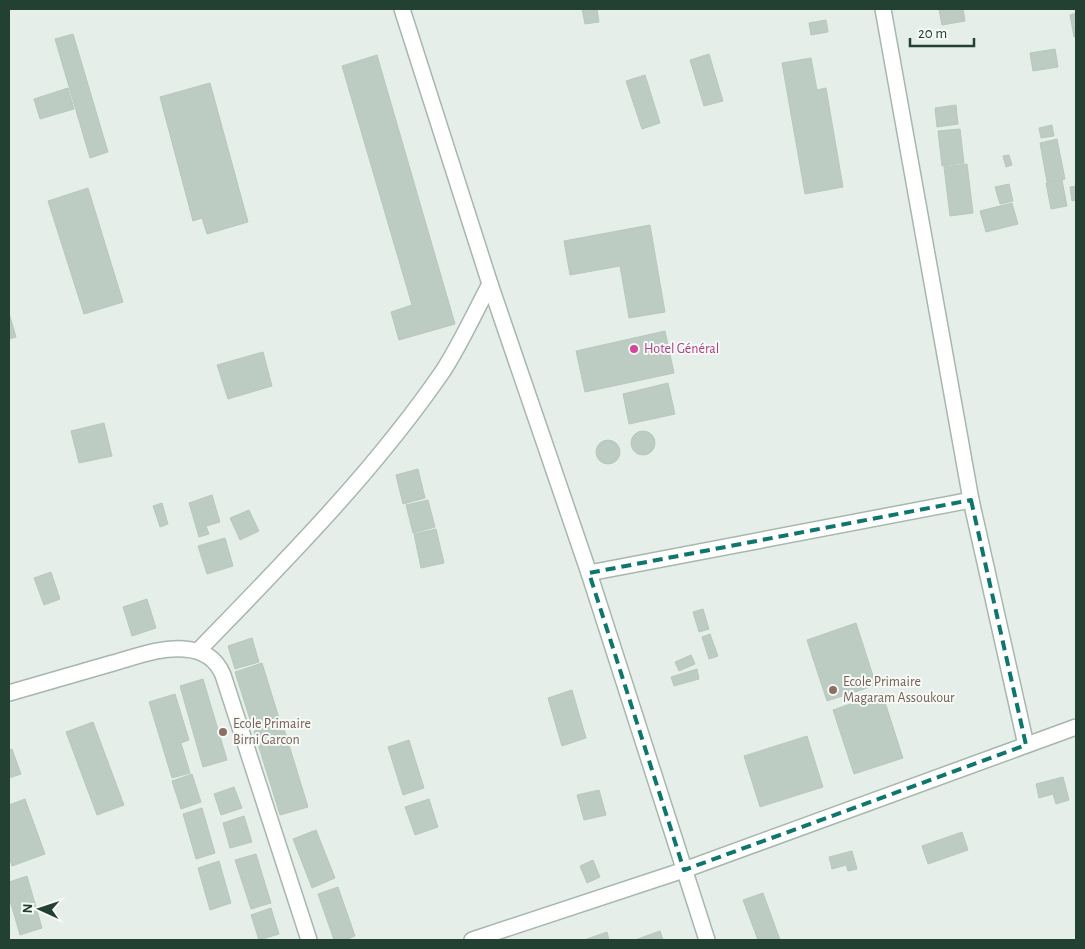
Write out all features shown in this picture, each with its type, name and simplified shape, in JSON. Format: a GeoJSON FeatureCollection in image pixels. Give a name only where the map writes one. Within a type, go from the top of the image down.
{"type":"FeatureCollection","features":[{"type":"Feature","properties":{"kind":"street"},"geometry":{"type":"LineString","coordinates":[[402,9],[490,284],[589,573],[707,940]]}},
{"type":"Feature","properties":{"kind":"street"},"geometry":{"type":"LineString","coordinates":[[883,9],[971,500],[1026,745]]}},
{"type":"Feature","properties":{"kind":"street"},"geometry":{"type":"LineString","coordinates":[[198,651],[299,546],[411,415],[444,369],[490,284]]}},
{"type":"Feature","properties":{"kind":"street"},"geometry":{"type":"LineString","coordinates":[[589,573],[971,500]]}},
{"type":"Feature","properties":{"kind":"street"},"geometry":{"type":"LineString","coordinates":[[9,693],[154,651],[182,648],[198,651],[219,665],[308,940]]}},
{"type":"Feature","properties":{"kind":"street"},"geometry":{"type":"LineString","coordinates":[[472,940],[684,870],[1076,727]]}},
{"type":"Feature","properties":{"kind":"highlighted area"},"geometry":{"type":"Polygon","coordinates":[[[971,500],[1026,745],[684,870],[589,573],[971,500]]]}},
{"type":"Feature","properties":{"kind":"building"},"geometry":{"type":"Polygon","coordinates":[[[582,9],[597,9],[599,22],[585,24],[582,9]]]}},
{"type":"Feature","properties":{"kind":"building"},"geometry":{"type":"Polygon","coordinates":[[[939,9],[963,9],[965,21],[942,25],[939,9]]]}},
{"type":"Feature","properties":{"kind":"building"},"geometry":{"type":"Polygon","coordinates":[[[1076,13],[1076,36],[1074,37],[1070,15],[1076,13]]]}},
{"type":"Feature","properties":{"kind":"building"},"geometry":{"type":"Polygon","coordinates":[[[826,20],[828,32],[811,35],[809,23],[826,20]]]}},
{"type":"Feature","properties":{"kind":"building"},"geometry":{"type":"Polygon","coordinates":[[[73,34],[108,152],[90,158],[55,39],[73,34]]]}},
{"type":"Feature","properties":{"kind":"building"},"geometry":{"type":"Polygon","coordinates":[[[1055,49],[1058,67],[1033,71],[1030,53],[1055,49]]]}},
{"type":"Feature","properties":{"kind":"building"},"geometry":{"type":"Polygon","coordinates":[[[709,54],[723,101],[704,106],[690,60],[709,54]]]}},
{"type":"Feature","properties":{"kind":"building"},"geometry":{"type":"Polygon","coordinates":[[[377,55],[455,324],[399,340],[391,312],[412,305],[342,66],[377,55]]]}},
{"type":"Feature","properties":{"kind":"building"},"geometry":{"type":"Polygon","coordinates":[[[811,58],[817,90],[826,88],[843,187],[805,194],[782,63],[811,58]]]}},
{"type":"Feature","properties":{"kind":"building"},"geometry":{"type":"Polygon","coordinates":[[[645,75],[660,123],[642,129],[626,81],[645,75]]]}},
{"type":"Feature","properties":{"kind":"building"},"geometry":{"type":"Polygon","coordinates":[[[210,83],[248,222],[207,234],[202,218],[193,221],[160,97],[210,83]]]}},
{"type":"Feature","properties":{"kind":"building"},"geometry":{"type":"Polygon","coordinates":[[[68,88],[74,109],[40,119],[34,99],[68,88]]]}},
{"type":"Feature","properties":{"kind":"building"},"geometry":{"type":"Polygon","coordinates":[[[956,105],[958,124],[937,127],[935,108],[956,105]]]}},
{"type":"Feature","properties":{"kind":"building"},"geometry":{"type":"Polygon","coordinates":[[[1052,125],[1054,136],[1041,138],[1039,128],[1052,125]]]}},
{"type":"Feature","properties":{"kind":"building"},"geometry":{"type":"Polygon","coordinates":[[[960,129],[964,163],[942,166],[938,131],[960,129]]]}},
{"type":"Feature","properties":{"kind":"building"},"geometry":{"type":"Polygon","coordinates":[[[1057,139],[1065,179],[1047,182],[1040,143],[1057,139]]]}},
{"type":"Feature","properties":{"kind":"building"},"geometry":{"type":"Polygon","coordinates":[[[1009,155],[1012,165],[1006,167],[1003,156],[1009,155]]]}},
{"type":"Feature","properties":{"kind":"building"},"geometry":{"type":"Polygon","coordinates":[[[967,164],[973,213],[950,216],[944,167],[967,164]]]}},
{"type":"Feature","properties":{"kind":"building"},"geometry":{"type":"Polygon","coordinates":[[[1062,180],[1067,206],[1051,209],[1046,183],[1062,180]]]}},
{"type":"Feature","properties":{"kind":"building"},"geometry":{"type":"Polygon","coordinates":[[[1009,184],[1013,201],[1000,204],[995,187],[1009,184]]]}},
{"type":"Feature","properties":{"kind":"building"},"geometry":{"type":"Polygon","coordinates":[[[1076,186],[1076,200],[1072,201],[1070,187],[1076,186]]]}},
{"type":"Feature","properties":{"kind":"building"},"geometry":{"type":"Polygon","coordinates":[[[88,188],[123,302],[84,314],[48,201],[88,188]]]}},
{"type":"Feature","properties":{"kind":"building"},"geometry":{"type":"Polygon","coordinates":[[[1012,203],[1018,224],[986,232],[980,211],[1012,203]]]}},
{"type":"Feature","properties":{"kind":"building"},"geometry":{"type":"Polygon","coordinates":[[[650,225],[665,312],[629,318],[620,266],[570,275],[564,241],[650,225]]]}},
{"type":"Feature","properties":{"kind":"building"},"geometry":{"type":"Polygon","coordinates":[[[9,313],[16,337],[9,339],[9,313]]]}},
{"type":"Feature","properties":{"kind":"building"},"geometry":{"type":"Polygon","coordinates":[[[665,331],[674,373],[585,392],[576,351],[665,331]]]}},
{"type":"Feature","properties":{"kind":"building"},"geometry":{"type":"Polygon","coordinates":[[[263,352],[272,386],[228,399],[217,365],[263,352]]]}},
{"type":"Feature","properties":{"kind":"building"},"geometry":{"type":"Polygon","coordinates":[[[668,383],[675,414],[629,424],[623,394],[668,383]]]}},
{"type":"Feature","properties":{"kind":"building"},"geometry":{"type":"Polygon","coordinates":[[[104,423],[112,456],[79,463],[71,431],[104,423]]]}},
{"type":"Feature","properties":{"kind":"building"},"geometry":{"type":"Polygon","coordinates":[[[643,431],[648,432],[654,438],[654,448],[648,454],[643,455],[638,454],[632,448],[631,443],[632,438],[638,432],[643,431]]]}},
{"type":"Feature","properties":{"kind":"building"},"geometry":{"type":"Polygon","coordinates":[[[608,440],[616,444],[620,452],[616,460],[608,464],[600,460],[596,452],[600,444],[608,440]]]}},
{"type":"Feature","properties":{"kind":"building"},"geometry":{"type":"Polygon","coordinates":[[[418,469],[425,498],[403,504],[396,475],[418,469]]]}},
{"type":"Feature","properties":{"kind":"building"},"geometry":{"type":"Polygon","coordinates":[[[212,495],[220,522],[206,526],[209,534],[199,537],[189,503],[212,495]]]}},
{"type":"Feature","properties":{"kind":"building"},"geometry":{"type":"Polygon","coordinates":[[[428,500],[435,527],[413,533],[406,505],[428,500]]]}},
{"type":"Feature","properties":{"kind":"building"},"geometry":{"type":"Polygon","coordinates":[[[162,503],[168,524],[160,527],[153,506],[162,503]]]}},
{"type":"Feature","properties":{"kind":"building"},"geometry":{"type":"Polygon","coordinates":[[[249,510],[259,531],[240,540],[230,518],[249,510]]]}},
{"type":"Feature","properties":{"kind":"building"},"geometry":{"type":"Polygon","coordinates":[[[436,529],[444,563],[421,568],[414,534],[436,529]]]}},
{"type":"Feature","properties":{"kind":"building"},"geometry":{"type":"Polygon","coordinates":[[[225,538],[233,566],[207,574],[198,546],[225,538]]]}},
{"type":"Feature","properties":{"kind":"building"},"geometry":{"type":"Polygon","coordinates":[[[51,572],[60,599],[44,605],[34,578],[51,572]]]}},
{"type":"Feature","properties":{"kind":"building"},"geometry":{"type":"Polygon","coordinates":[[[147,599],[156,628],[132,636],[123,607],[147,599]]]}},
{"type":"Feature","properties":{"kind":"building"},"geometry":{"type":"Polygon","coordinates":[[[703,609],[709,629],[699,632],[693,612],[703,609]]]}},
{"type":"Feature","properties":{"kind":"building"},"geometry":{"type":"Polygon","coordinates":[[[856,623],[876,685],[827,701],[807,640],[856,623]]]}},
{"type":"Feature","properties":{"kind":"building"},"geometry":{"type":"Polygon","coordinates":[[[710,634],[718,656],[709,659],[702,637],[710,634]]]}},
{"type":"Feature","properties":{"kind":"building"},"geometry":{"type":"Polygon","coordinates":[[[252,638],[259,662],[235,669],[228,646],[252,638]]]}},
{"type":"Feature","properties":{"kind":"building"},"geometry":{"type":"Polygon","coordinates":[[[691,655],[695,664],[679,671],[675,662],[691,655]]]}},
{"type":"Feature","properties":{"kind":"building"},"geometry":{"type":"Polygon","coordinates":[[[262,663],[279,718],[252,726],[235,672],[262,663]]]}},
{"type":"Feature","properties":{"kind":"building"},"geometry":{"type":"Polygon","coordinates":[[[697,669],[699,679],[674,686],[671,677],[697,669]]]}},
{"type":"Feature","properties":{"kind":"building"},"geometry":{"type":"Polygon","coordinates":[[[203,679],[227,760],[203,767],[180,686],[203,679]]]}},
{"type":"Feature","properties":{"kind":"building"},"geometry":{"type":"Polygon","coordinates":[[[572,690],[586,738],[562,746],[548,698],[572,690]]]}},
{"type":"Feature","properties":{"kind":"building"},"geometry":{"type":"Polygon","coordinates":[[[882,693],[903,758],[854,774],[833,710],[882,693]]]}},
{"type":"Feature","properties":{"kind":"building"},"geometry":{"type":"Polygon","coordinates":[[[175,694],[189,740],[181,743],[190,773],[172,778],[149,702],[175,694]]]}},
{"type":"Feature","properties":{"kind":"building"},"geometry":{"type":"Polygon","coordinates":[[[93,722],[124,805],[97,815],[66,732],[93,722]]]}},
{"type":"Feature","properties":{"kind":"building"},"geometry":{"type":"Polygon","coordinates":[[[282,722],[308,807],[280,815],[254,731],[282,722]]]}},
{"type":"Feature","properties":{"kind":"building"},"geometry":{"type":"Polygon","coordinates":[[[807,736],[823,787],[760,807],[744,756],[807,736]]]}},
{"type":"Feature","properties":{"kind":"building"},"geometry":{"type":"Polygon","coordinates":[[[409,740],[424,788],[403,795],[388,747],[409,740]]]}},
{"type":"Feature","properties":{"kind":"building"},"geometry":{"type":"Polygon","coordinates":[[[12,749],[21,774],[9,778],[9,750],[12,749]]]}},
{"type":"Feature","properties":{"kind":"building"},"geometry":{"type":"Polygon","coordinates":[[[192,774],[201,802],[181,809],[172,781],[192,774]]]}},
{"type":"Feature","properties":{"kind":"building"},"geometry":{"type":"Polygon","coordinates":[[[1063,777],[1069,800],[1056,804],[1053,794],[1039,798],[1036,784],[1063,777]]]}},
{"type":"Feature","properties":{"kind":"building"},"geometry":{"type":"Polygon","coordinates":[[[234,787],[242,808],[221,815],[214,794],[234,787]]]}},
{"type":"Feature","properties":{"kind":"building"},"geometry":{"type":"Polygon","coordinates":[[[599,790],[606,815],[584,820],[577,795],[599,790]]]}},
{"type":"Feature","properties":{"kind":"building"},"geometry":{"type":"Polygon","coordinates":[[[25,799],[45,854],[12,866],[9,855],[9,805],[25,799]]]}},
{"type":"Feature","properties":{"kind":"building"},"geometry":{"type":"Polygon","coordinates":[[[429,799],[438,827],[415,835],[405,807],[429,799]]]}},
{"type":"Feature","properties":{"kind":"building"},"geometry":{"type":"Polygon","coordinates":[[[202,808],[215,853],[196,859],[183,814],[202,808]]]}},
{"type":"Feature","properties":{"kind":"building"},"geometry":{"type":"Polygon","coordinates":[[[244,816],[252,842],[230,848],[223,823],[244,816]]]}},
{"type":"Feature","properties":{"kind":"building"},"geometry":{"type":"Polygon","coordinates":[[[316,830],[335,878],[312,888],[293,839],[316,830]]]}},
{"type":"Feature","properties":{"kind":"building"},"geometry":{"type":"Polygon","coordinates":[[[962,832],[968,850],[928,864],[922,846],[962,832]]]}},
{"type":"Feature","properties":{"kind":"building"},"geometry":{"type":"Polygon","coordinates":[[[852,851],[857,869],[848,871],[846,865],[832,869],[829,857],[852,851]]]}},
{"type":"Feature","properties":{"kind":"building"},"geometry":{"type":"Polygon","coordinates":[[[256,854],[271,903],[251,909],[235,860],[256,854]]]}},
{"type":"Feature","properties":{"kind":"building"},"geometry":{"type":"Polygon","coordinates":[[[593,860],[600,877],[587,883],[580,866],[593,860]]]}},
{"type":"Feature","properties":{"kind":"building"},"geometry":{"type":"Polygon","coordinates":[[[219,861],[231,903],[210,910],[198,868],[219,861]]]}},
{"type":"Feature","properties":{"kind":"building"},"geometry":{"type":"Polygon","coordinates":[[[27,876],[42,928],[20,935],[9,897],[9,882],[27,876]]]}},
{"type":"Feature","properties":{"kind":"building"},"geometry":{"type":"Polygon","coordinates":[[[338,887],[355,936],[345,940],[334,940],[318,894],[338,887]]]}},
{"type":"Feature","properties":{"kind":"building"},"geometry":{"type":"Polygon","coordinates":[[[763,893],[780,940],[758,940],[743,900],[763,893]]]}},
{"type":"Feature","properties":{"kind":"building"},"geometry":{"type":"Polygon","coordinates":[[[271,908],[279,934],[259,940],[251,915],[271,908]]]}},
{"type":"Feature","properties":{"kind":"building"},"geometry":{"type":"Polygon","coordinates":[[[660,931],[663,940],[635,940],[660,931]]]}},
{"type":"Feature","properties":{"kind":"building"},"geometry":{"type":"Polygon","coordinates":[[[607,932],[609,940],[584,940],[607,932]]]}},
{"type":"Feature","properties":{"kind":"place","name":"Hotel Général"},"geometry":{"type":"Point","coordinates":[634,349]}},
{"type":"Feature","properties":{"kind":"place","name":"Ecole Primaire Magaram Assoukour"},"geometry":{"type":"Point","coordinates":[833,690]}},
{"type":"Feature","properties":{"kind":"place","name":"Ecole Primaire Birni Garcon"},"geometry":{"type":"Point","coordinates":[223,732]}}]}
